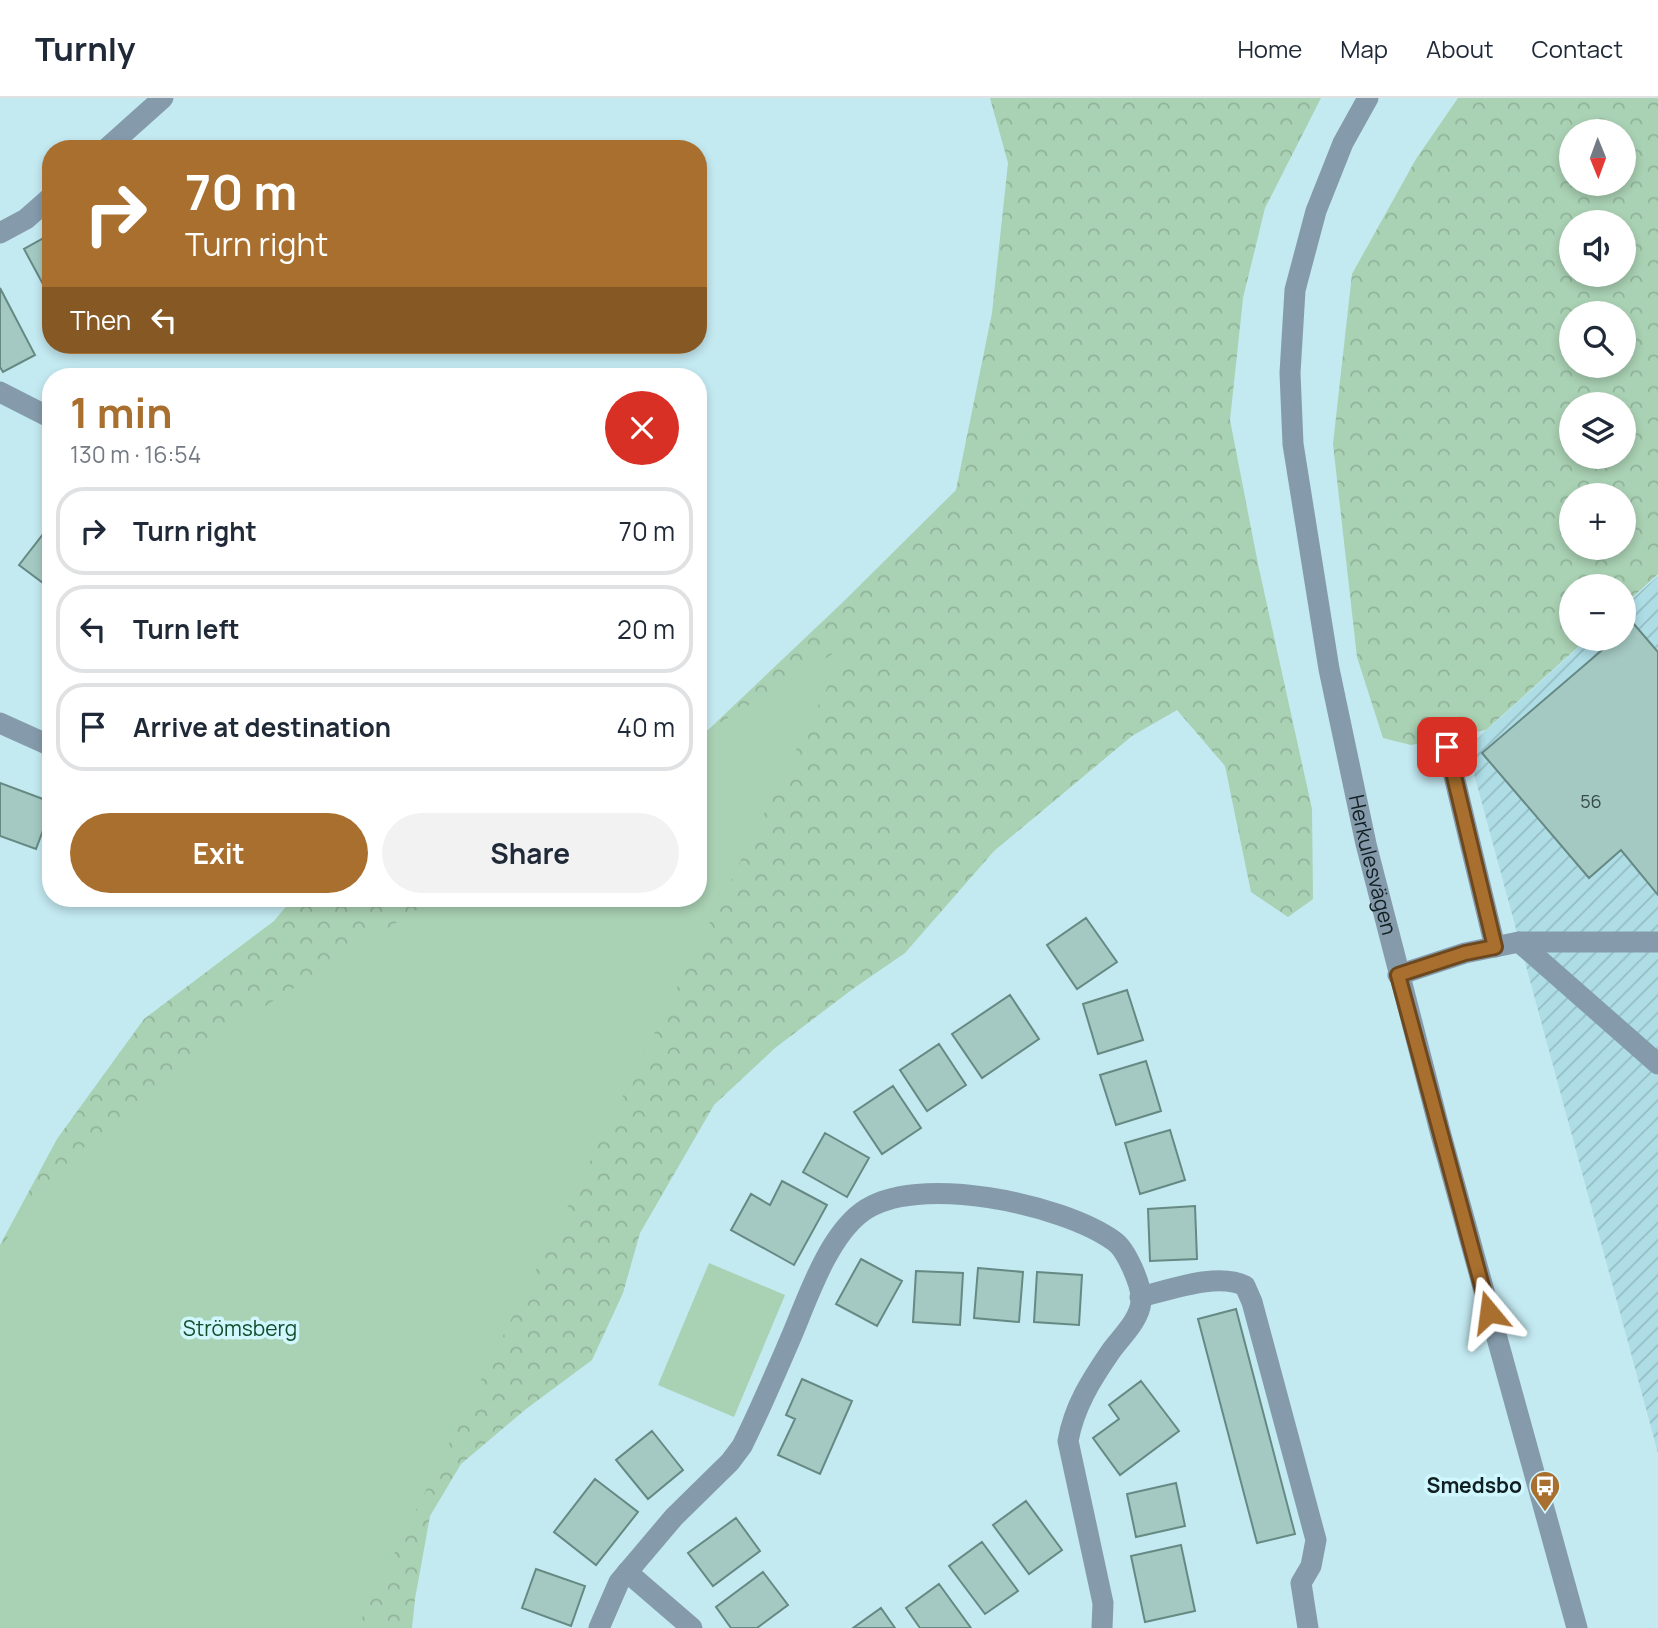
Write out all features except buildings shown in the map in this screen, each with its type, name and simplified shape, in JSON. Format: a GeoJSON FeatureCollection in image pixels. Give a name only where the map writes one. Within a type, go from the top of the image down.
{"type":"FeatureCollection","features":[{"type":"Feature","properties":{"kind":"street"},"geometry":{"type":"LineString","coordinates":[[116,140],[163,98]]}},
{"type":"Feature","properties":{"kind":"street","name":"Herkulesvägen"},"geometry":{"type":"LineString","coordinates":[[1368,98],[1343,143],[1316,211],[1294,290],[1290,373],[1293,444],[1329,669],[1366,844],[1398,975],[1577,1628]]}},
{"type":"Feature","properties":{"kind":"street"},"geometry":{"type":"LineString","coordinates":[[0,233],[26,219],[42,205]]}},
{"type":"Feature","properties":{"kind":"street"},"geometry":{"type":"LineString","coordinates":[[0,392],[42,413]]}},
{"type":"Feature","properties":{"kind":"street"},"geometry":{"type":"LineString","coordinates":[[0,723],[42,742]]}},
{"type":"Feature","properties":{"kind":"street"},"geometry":{"type":"LineString","coordinates":[[1447,747],[1495,947]]}},
{"type":"Feature","properties":{"kind":"street"},"geometry":{"type":"LineString","coordinates":[[1398,975],[1465,953],[1520,942],[1658,942]]}},
{"type":"Feature","properties":{"kind":"street"},"geometry":{"type":"LineString","coordinates":[[1520,942],[1658,1064]]}},
{"type":"Feature","properties":{"kind":"street"},"geometry":{"type":"LineString","coordinates":[[599,1628],[609,1601],[627,1572],[674,1517],[730,1462],[742,1446],[825,1260],[852,1222],[860,1213],[879,1201],[930,1192],[985,1196],[1048,1212],[1092,1228],[1117,1242],[1128,1258],[1139,1286],[1141,1303],[1133,1322],[1082,1397],[1072,1417],[1068,1441],[1103,1603],[1102,1628]]}},
{"type":"Feature","properties":{"kind":"street"},"geometry":{"type":"LineString","coordinates":[[1140,1297],[1213,1281],[1232,1280],[1245,1286],[1252,1302],[1314,1529],[1316,1549],[1311,1566],[1301,1583],[1308,1628]]}},
{"type":"Feature","properties":{"kind":"street"},"geometry":{"type":"LineString","coordinates":[[627,1572],[692,1628]]}},
{"type":"Feature","properties":{"kind":"shaded area"},"geometry":{"type":"Polygon","coordinates":[[[1658,576],[1658,1453],[1467,748],[1575,651],[1636,651],[1636,595],[1658,576]]]}},
{"type":"Feature","properties":{"kind":"green space"},"geometry":{"type":"Polygon","coordinates":[[[990,98],[1321,98],[1265,208],[1243,298],[1230,420],[1258,564],[1312,809],[1313,899],[1288,917],[1251,892],[1225,766],[1177,710],[1132,736],[994,851],[905,953],[775,1048],[714,1105],[640,1233],[623,1293],[592,1360],[526,1409],[461,1464],[430,1516],[412,1628],[0,1628],[0,1245],[57,1139],[144,1019],[274,921],[286,907],[707,907],[707,731],[956,490],[992,313],[1008,163],[990,98]]]}},
{"type":"Feature","properties":{"kind":"green space"},"geometry":{"type":"Polygon","coordinates":[[[1458,98],[1658,98],[1658,574],[1636,594],[1636,574],[1559,574],[1559,651],[1574,651],[1486,730],[1411,745],[1383,738],[1357,657],[1333,444],[1352,274],[1416,159],[1458,98]]]}},
{"type":"Feature","properties":{"kind":"green space","name":"Strömsberg"},"geometry":{"type":"Polygon","coordinates":[[[839,650],[845,652],[357,1628],[0,1628],[0,1247],[71,1158],[212,1040],[421,907],[707,907],[707,731],[839,650]]]}},
{"type":"Feature","properties":{"kind":"green space"},"geometry":{"type":"Polygon","coordinates":[[[709,1263],[785,1295],[734,1417],[658,1385],[709,1263]]]}},
{"type":"Feature","properties":{"kind":"place","name":"Smedsbo"},"geometry":{"type":"Point","coordinates":[1545,1513]}},
{"type":"Feature","properties":{"kind":"route"},"geometry":{"type":"LineString","coordinates":[[1447,747],[1495,947],[1465,953],[1398,975],[1489,1312]]}}]}
